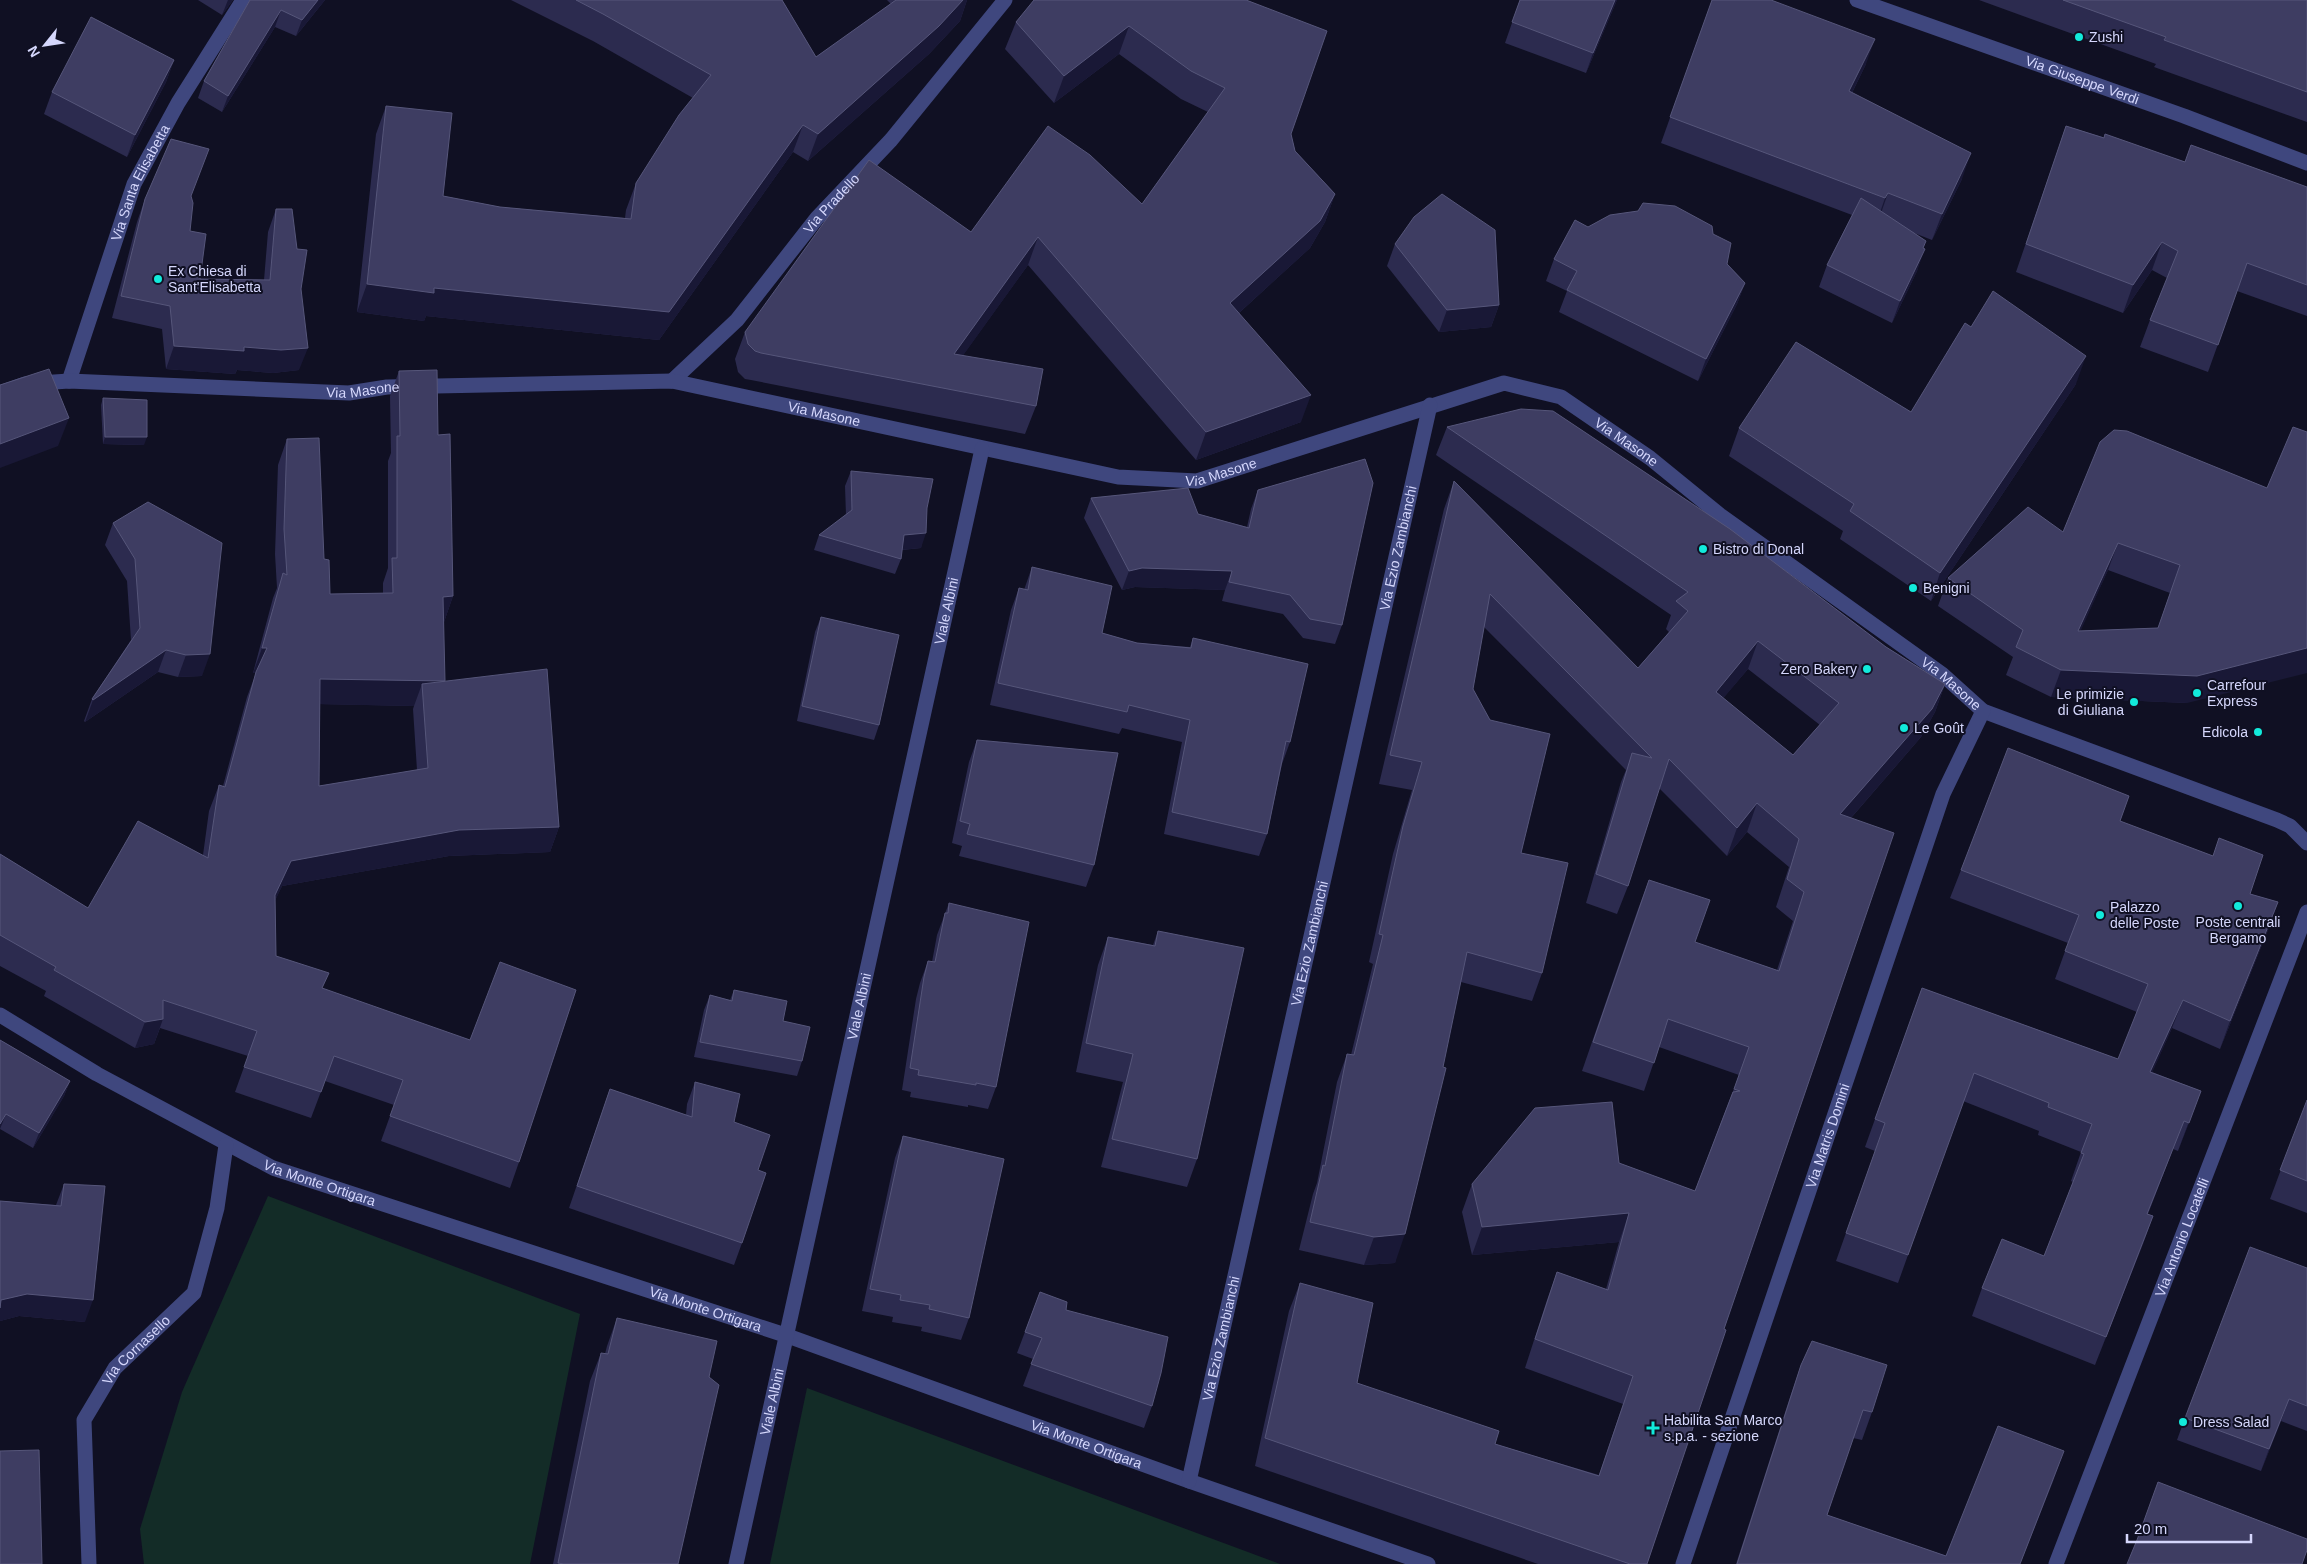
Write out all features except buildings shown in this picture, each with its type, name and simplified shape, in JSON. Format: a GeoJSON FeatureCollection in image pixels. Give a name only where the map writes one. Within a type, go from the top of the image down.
{"type":"FeatureCollection","features":[{"type":"Feature","properties":{"kind":"street","name":"Via Santa Elisabetta"},"geometry":{"type":"LineString","coordinates":[[69,381],[134,184],[178,103],[243,0]]}},
{"type":"Feature","properties":{"kind":"street","name":"Via Pradello"},"geometry":{"type":"LineString","coordinates":[[672,381],[737,320],[817,218],[890,140],[1005,0]]}},
{"type":"Feature","properties":{"kind":"street","name":"Via Giuseppe Verdi"},"geometry":{"type":"LineString","coordinates":[[1857,0],[2174,113],[2307,163]]}},
{"type":"Feature","properties":{"kind":"street","name":"Via Masone"},"geometry":{"type":"LineString","coordinates":[[0,392],[25,384],[69,381],[349,393],[387,387],[672,381],[1118,477],[1197,481],[1430,405],[1504,383],[1561,398],[1650,458],[1720,515],[1942,674],[1983,711],[2277,820],[2290,826],[2307,843]]}},
{"type":"Feature","properties":{"kind":"street","name":"Via Ezio Zambianchi"},"geometry":{"type":"LineString","coordinates":[[1188,1481],[1430,405]]}},
{"type":"Feature","properties":{"kind":"street","name":"Viale Albini"},"geometry":{"type":"LineString","coordinates":[[736,1564],[982,449]]}},
{"type":"Feature","properties":{"kind":"street","name":"Via Matris Domini"},"geometry":{"type":"LineString","coordinates":[[1683,1564],[1943,794],[1983,711]]}},
{"type":"Feature","properties":{"kind":"street","name":"Via Antonio Locatelli"},"geometry":{"type":"LineString","coordinates":[[2056,1564],[2307,912]]}},
{"type":"Feature","properties":{"kind":"street","name":"Via Monte Ortigara"},"geometry":{"type":"LineString","coordinates":[[0,1015],[97,1074],[226,1145],[273,1168],[785,1336],[1188,1481],[1428,1564]]}},
{"type":"Feature","properties":{"kind":"street","name":"Via Cornasello"},"geometry":{"type":"LineString","coordinates":[[89,1564],[84,1420],[115,1368],[194,1293],[217,1208],[226,1145]]}},
{"type":"Feature","properties":{"kind":"green space"},"geometry":{"type":"Polygon","coordinates":[[[268,1196],[580,1314],[530,1564],[144,1564],[140,1529],[182,1392],[268,1196]]]}},
{"type":"Feature","properties":{"kind":"green space"},"geometry":{"type":"Polygon","coordinates":[[[807,1388],[1280,1564],[770,1564],[807,1388]]]}},
{"type":"Feature","properties":{"kind":"place","name":"Zushi"},"geometry":{"type":"Point","coordinates":[2079,37]}},
{"type":"Feature","properties":{"kind":"place","name":"Ex Chiesa di Sant'Elisabetta"},"geometry":{"type":"Point","coordinates":[158,279]}},
{"type":"Feature","properties":{"kind":"place","name":"Bistro di Donal"},"geometry":{"type":"Point","coordinates":[1703,549]}},
{"type":"Feature","properties":{"kind":"place","name":"Benigni"},"geometry":{"type":"Point","coordinates":[1913,588]}},
{"type":"Feature","properties":{"kind":"place","name":"Zero Bakery"},"geometry":{"type":"Point","coordinates":[1867,669]}},
{"type":"Feature","properties":{"kind":"place","name":"Carrefour Express"},"geometry":{"type":"Point","coordinates":[2197,693]}},
{"type":"Feature","properties":{"kind":"place","name":"Le primizie di Giuliana"},"geometry":{"type":"Point","coordinates":[2134,702]}},
{"type":"Feature","properties":{"kind":"place","name":"Le Goût"},"geometry":{"type":"Point","coordinates":[1904,728]}},
{"type":"Feature","properties":{"kind":"place","name":"Edicola"},"geometry":{"type":"Point","coordinates":[2258,732]}},
{"type":"Feature","properties":{"kind":"place","name":"Poste centrali Bergamo"},"geometry":{"type":"Point","coordinates":[2238,906]}},
{"type":"Feature","properties":{"kind":"place","name":"Palazzo delle Poste"},"geometry":{"type":"Point","coordinates":[2100,915]}},
{"type":"Feature","properties":{"kind":"place","name":"Dress Salad"},"geometry":{"type":"Point","coordinates":[2183,1422]}},
{"type":"Feature","properties":{"kind":"place","name":"Habilita San Marco s.p.a. - sezione"},"geometry":{"type":"Point","coordinates":[1653,1428]}}]}
